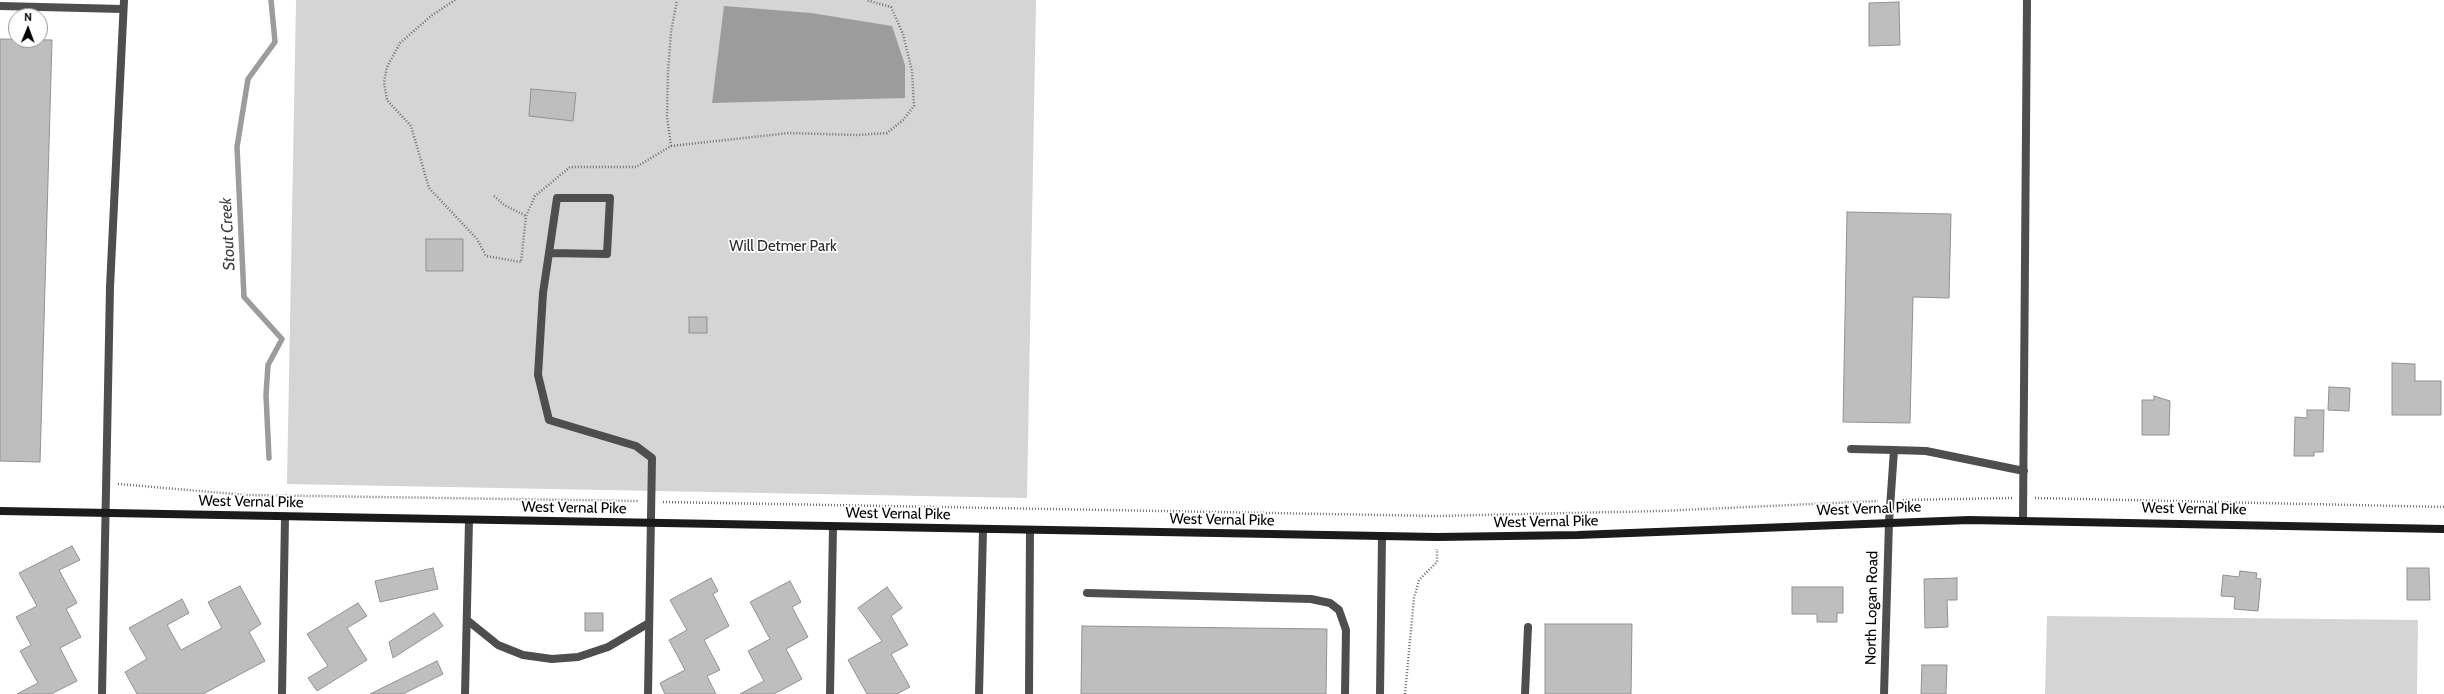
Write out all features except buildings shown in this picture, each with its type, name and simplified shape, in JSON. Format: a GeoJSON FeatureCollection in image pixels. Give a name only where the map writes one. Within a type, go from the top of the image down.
{"type":"FeatureCollection","features":[{"type":"Feature","properties":{"kind":"main road","name":"West Vernal Pike"},"geometry":{"type":"LineString","coordinates":[[0,511],[651,524],[1382,536],[1578,535],[1889,522],[2023,520],[2444,529]]}},
{"type":"Feature","properties":{"kind":"street"},"geometry":{"type":"LineString","coordinates":[[102,694],[110,287],[122,9],[124,0]]}},
{"type":"Feature","properties":{"kind":"street"},"geometry":{"type":"LineString","coordinates":[[2023,520],[2027,0]]}},
{"type":"Feature","properties":{"kind":"street"},"geometry":{"type":"LineString","coordinates":[[0,6],[122,9]]}},
{"type":"Feature","properties":{"kind":"street"},"geometry":{"type":"LineString","coordinates":[[549,253],[607,254],[610,198],[557,198],[543,293],[538,375],[549,420],[636,446],[652,458],[648,694]]}},
{"type":"Feature","properties":{"kind":"street"},"geometry":{"type":"LineString","coordinates":[[1850,449],[1926,451],[2024,471]]}},
{"type":"Feature","properties":{"kind":"street","name":"North Logan Road"},"geometry":{"type":"LineString","coordinates":[[1884,694],[1889,522],[1894,450]]}},
{"type":"Feature","properties":{"kind":"street"},"geometry":{"type":"LineString","coordinates":[[282,694],[285,517]]}},
{"type":"Feature","properties":{"kind":"street"},"geometry":{"type":"LineString","coordinates":[[466,694],[469,520]]}},
{"type":"Feature","properties":{"kind":"street"},"geometry":{"type":"LineString","coordinates":[[830,694],[833,527]]}},
{"type":"Feature","properties":{"kind":"street"},"geometry":{"type":"LineString","coordinates":[[979,694],[983,530]]}},
{"type":"Feature","properties":{"kind":"street"},"geometry":{"type":"LineString","coordinates":[[1029,694],[1030,530]]}},
{"type":"Feature","properties":{"kind":"street"},"geometry":{"type":"LineString","coordinates":[[1380,694],[1382,536]]}},
{"type":"Feature","properties":{"kind":"street"},"geometry":{"type":"LineString","coordinates":[[1086,593],[1310,599],[1330,603],[1339,610],[1346,630],[1345,694]]}},
{"type":"Feature","properties":{"kind":"street"},"geometry":{"type":"LineString","coordinates":[[467,620],[498,645],[523,655],[552,659],[578,657],[608,648],[649,622]]}},
{"type":"Feature","properties":{"kind":"street"},"geometry":{"type":"LineString","coordinates":[[1525,694],[1528,627]]}},
{"type":"Feature","properties":{"kind":"path"},"geometry":{"type":"LineString","coordinates":[[455,0],[431,16],[400,43],[387,66],[384,82],[387,100],[411,126],[430,188],[477,239],[486,256],[521,262],[526,216],[535,196],[570,167],[636,167],[671,146],[789,133],[858,135],[887,133],[903,120],[914,106],[912,71],[903,34],[892,7],[866,0]]}},
{"type":"Feature","properties":{"kind":"path"},"geometry":{"type":"LineString","coordinates":[[671,146],[667,116],[668,72],[671,32],[677,0]]}},
{"type":"Feature","properties":{"kind":"path"},"geometry":{"type":"LineString","coordinates":[[494,196],[504,205],[526,216]]}},
{"type":"Feature","properties":{"kind":"path"},"geometry":{"type":"LineString","coordinates":[[106,483],[247,495],[1437,516],[1653,511],[1890,501],[2023,498],[2444,507]]}},
{"type":"Feature","properties":{"kind":"path"},"geometry":{"type":"LineString","coordinates":[[1405,694],[1410,634],[1419,580],[1437,562]]}},
{"type":"Feature","properties":{"kind":"green space","name":"Will Detmer Park"},"geometry":{"type":"Polygon","coordinates":[[[296,0],[1036,0],[1027,498],[287,484],[296,0]]]}},
{"type":"Feature","properties":{"kind":"green space"},"geometry":{"type":"Polygon","coordinates":[[[2047,616],[2418,620],[2417,694],[2045,694],[2047,616]]]}},
{"type":"Feature","properties":{"kind":"shaded area"},"geometry":{"type":"Polygon","coordinates":[[[724,6],[811,13],[892,26],[905,65],[905,98],[712,103],[724,6]]]}},
{"type":"Feature","properties":{"kind":"waterway","name":"Stout Creek"},"geometry":{"type":"LineString","coordinates":[[269,458],[266,395],[268,365],[282,339],[244,297],[237,147],[248,79],[275,42],[271,0]]}}]}
